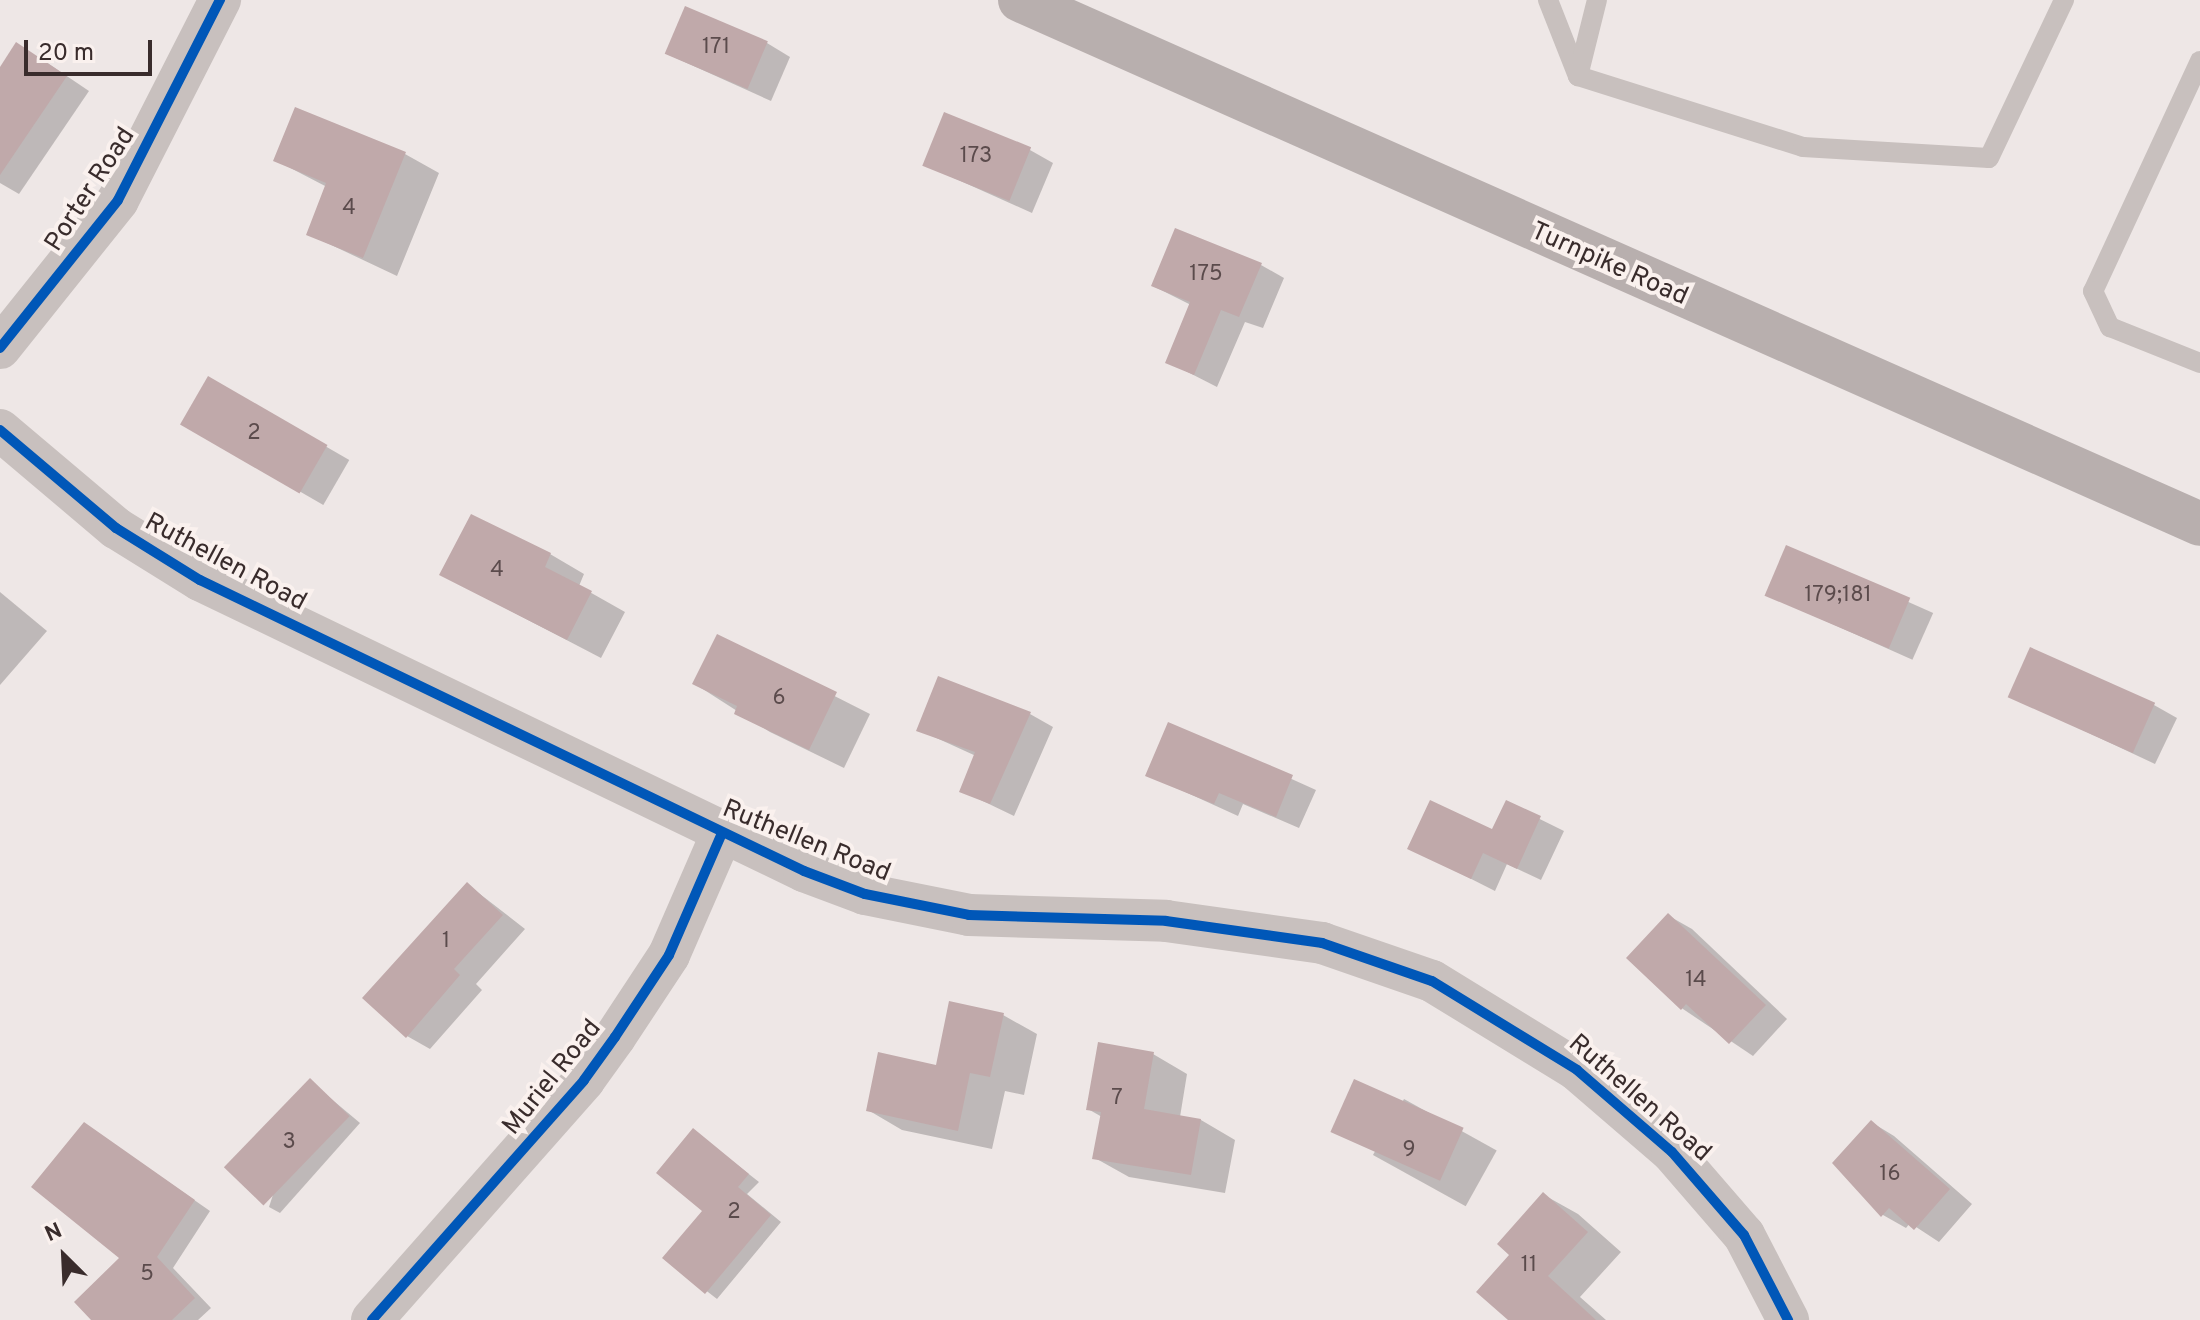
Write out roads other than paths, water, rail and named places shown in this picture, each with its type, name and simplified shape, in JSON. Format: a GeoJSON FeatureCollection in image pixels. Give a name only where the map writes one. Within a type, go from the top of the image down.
{"type":"FeatureCollection","features":[{"type":"Feature","properties":{"kind":"main road","name":"Turnpike Road"},"geometry":{"type":"LineString","coordinates":[[1020,0],[2200,524]]}},
{"type":"Feature","properties":{"kind":"street","name":"Porter Road"},"geometry":{"type":"LineString","coordinates":[[0,348],[118,200],[220,0]]}},
{"type":"Feature","properties":{"kind":"street","name":"Ruthellen Road"},"geometry":{"type":"LineString","coordinates":[[0,430],[155,555],[722,833],[865,894],[969,915],[1240,929],[1322,943],[1432,981],[1577,1070],[1672,1152],[1744,1235],[1788,1320]]}},
{"type":"Feature","properties":{"kind":"street","name":"Muriel Road"},"geometry":{"type":"LineString","coordinates":[[372,1320],[584,1080],[615,1037],[669,955],[722,833]]}},
{"type":"Feature","properties":{"kind":"lane"},"geometry":{"type":"LineString","coordinates":[[1548,0],[1578,76]]}},
{"type":"Feature","properties":{"kind":"lane"},"geometry":{"type":"LineString","coordinates":[[1578,76],[1597,0]]}},
{"type":"Feature","properties":{"kind":"lane"},"geometry":{"type":"LineString","coordinates":[[1578,76],[1803,147],[1989,158],[2064,0]]}},
{"type":"Feature","properties":{"kind":"lane"},"geometry":{"type":"LineString","coordinates":[[2200,61],[2093,291],[2110,327],[2200,363]]}}]}
